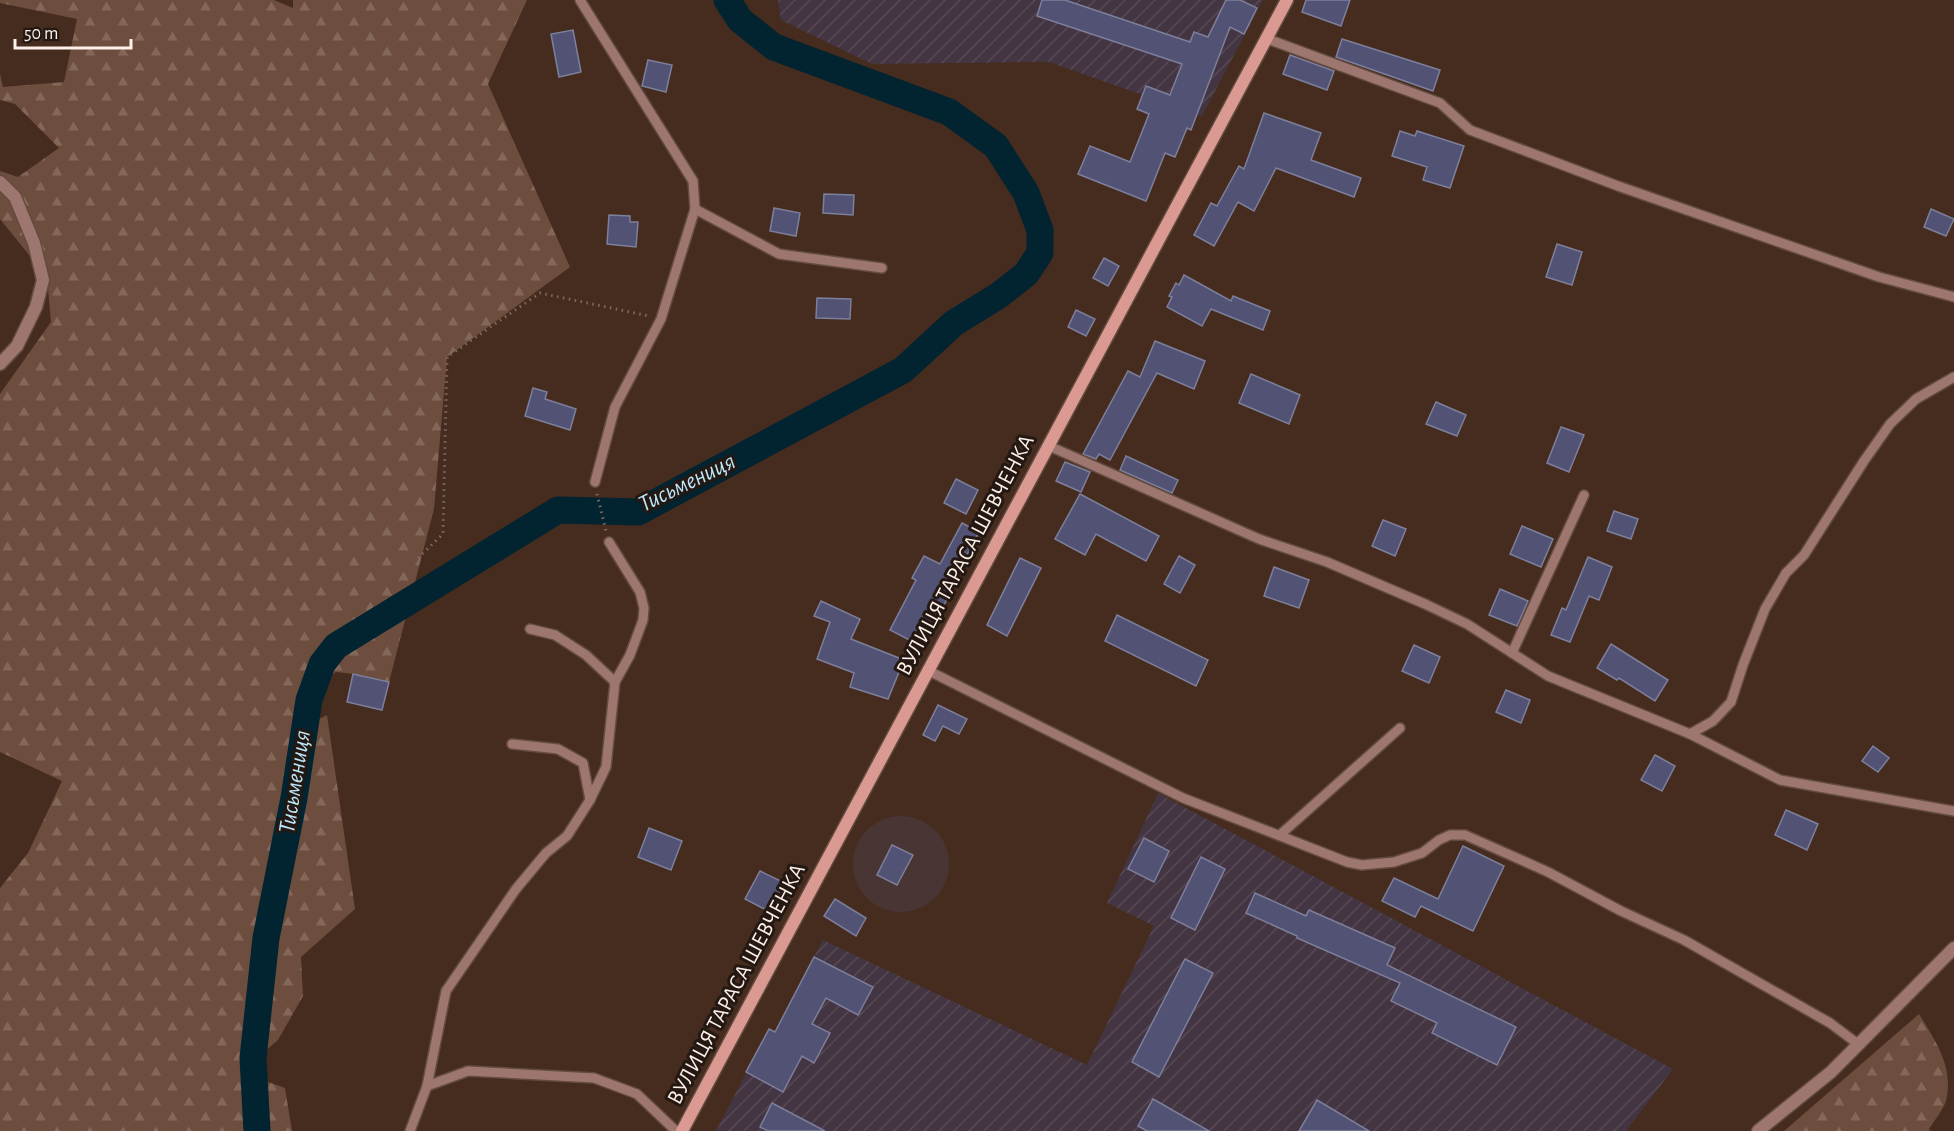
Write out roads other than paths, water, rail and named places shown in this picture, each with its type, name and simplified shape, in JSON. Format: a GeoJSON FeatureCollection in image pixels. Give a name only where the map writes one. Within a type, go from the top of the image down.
{"type":"FeatureCollection","features":[{"type":"Feature","properties":{"kind":"main road","name":"ВУЛИЦЯ ТАРАСА ШЕВЧЕНКА"},"geometry":{"type":"LineString","coordinates":[[682,1131],[1287,0]]}},
{"type":"Feature","properties":{"kind":"street"},"geometry":{"type":"LineString","coordinates":[[0,182],[15,197],[34,243],[42,280],[36,307],[17,346],[0,364]]}},
{"type":"Feature","properties":{"kind":"street"},"geometry":{"type":"LineString","coordinates":[[1758,1131],[1831,1072],[1954,948]]}},
{"type":"Feature","properties":{"kind":"lane"},"geometry":{"type":"LineString","coordinates":[[580,0],[693,181],[695,209],[661,319],[615,407],[595,482]]}},
{"type":"Feature","properties":{"kind":"lane"},"geometry":{"type":"LineString","coordinates":[[1265,38],[1440,103],[1470,130],[1608,182],[1879,277],[1954,297]]}},
{"type":"Feature","properties":{"kind":"lane"},"geometry":{"type":"LineString","coordinates":[[695,209],[779,254],[882,268]]}},
{"type":"Feature","properties":{"kind":"lane"},"geometry":{"type":"LineString","coordinates":[[1690,734],[1713,721],[1731,702],[1743,665],[1766,609],[1786,573],[1804,555],[1890,424],[1916,399],[1954,377]]}},
{"type":"Feature","properties":{"kind":"lane"},"geometry":{"type":"LineString","coordinates":[[1048,446],[1259,539],[1327,562],[1394,590],[1467,624],[1548,676],[1690,734],[1780,780],[1954,811]]}},
{"type":"Feature","properties":{"kind":"lane"},"geometry":{"type":"LineString","coordinates":[[1512,653],[1584,495]]}},
{"type":"Feature","properties":{"kind":"lane"},"geometry":{"type":"LineString","coordinates":[[410,1131],[427,1086],[446,991],[516,889],[546,853],[567,836],[590,800],[606,767],[615,682],[630,655],[643,620],[644,608],[640,592],[609,542]]}},
{"type":"Feature","properties":{"kind":"lane"},"geometry":{"type":"LineString","coordinates":[[530,629],[555,634],[586,655],[615,682]]}},
{"type":"Feature","properties":{"kind":"lane"},"geometry":{"type":"LineString","coordinates":[[927,670],[1183,798],[1281,834],[1347,862],[1362,865],[1394,862],[1422,853],[1450,835],[1465,835],[1548,872],[1621,911],[1684,940],[1830,1023],[1858,1044]]}},
{"type":"Feature","properties":{"kind":"lane"},"geometry":{"type":"LineString","coordinates":[[1281,834],[1400,728]]}},
{"type":"Feature","properties":{"kind":"lane"},"geometry":{"type":"LineString","coordinates":[[512,744],[558,749],[583,763],[590,800]]}},
{"type":"Feature","properties":{"kind":"lane"},"geometry":{"type":"LineString","coordinates":[[427,1086],[468,1071],[594,1078],[637,1094],[676,1131]]}},
{"type":"Feature","properties":{"kind":"waterway","name":"Тисьмениця"},"geometry":{"type":"LineString","coordinates":[[257,1131],[253,1058],[266,938],[294,798],[309,700],[322,664],[336,646],[558,510],[638,512],[903,370],[954,323],[998,296],[1026,274],[1040,253],[1040,230],[1026,193],[996,146],[949,112],[774,47],[740,20],[727,0]]}}]}
